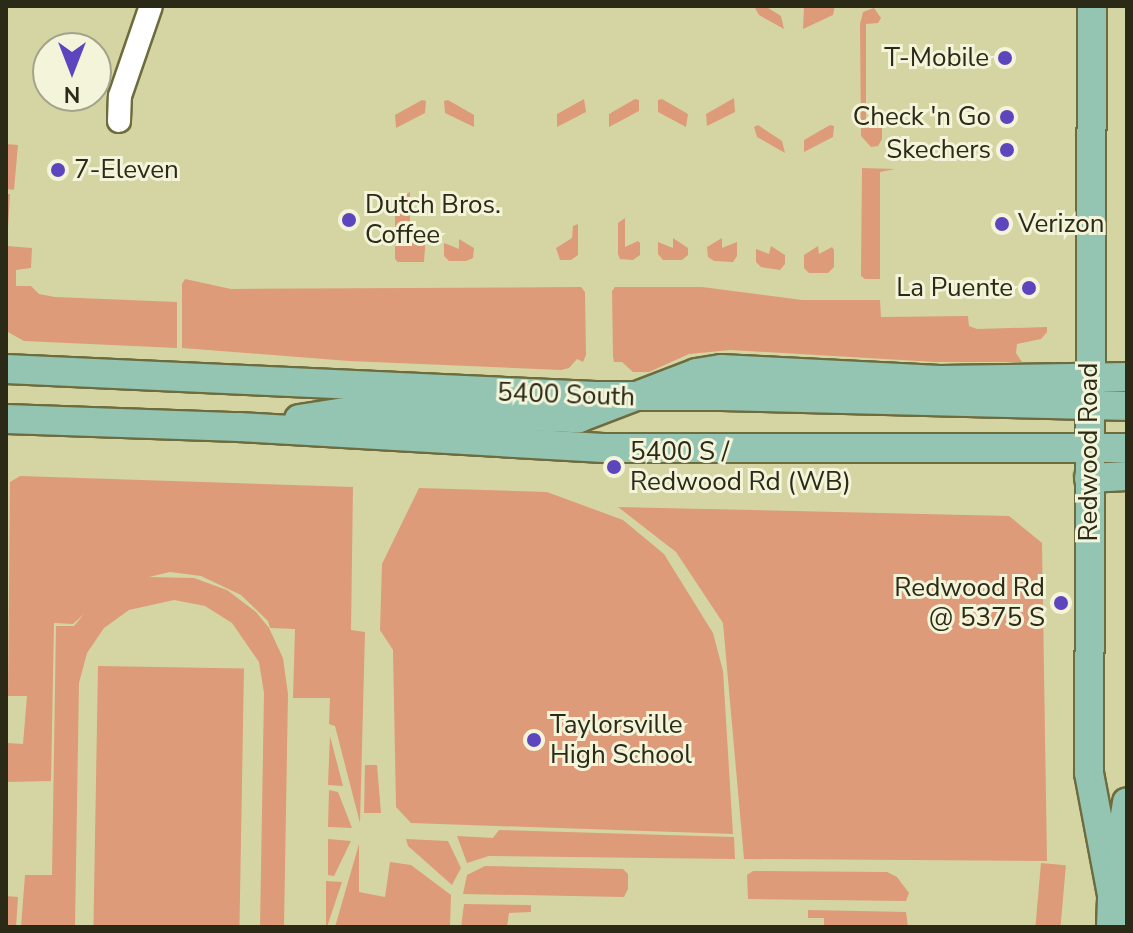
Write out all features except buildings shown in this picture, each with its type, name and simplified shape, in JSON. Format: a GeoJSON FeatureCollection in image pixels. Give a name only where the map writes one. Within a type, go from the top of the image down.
{"type":"FeatureCollection","features":[{"type":"Feature","properties":{"kind":"main road","name":"Redwood Road"},"geometry":{"type":"LineString","coordinates":[[1092,6],[1088,406],[1089,773],[1112,895]]}},
{"type":"Feature","properties":{"kind":"main road","name":"5400 South"},"geometry":{"type":"LineString","coordinates":[[6,369],[636,398],[725,396],[1127,406]]}},
{"type":"Feature","properties":{"kind":"main road"},"geometry":{"type":"LineString","coordinates":[[239,427],[357,410],[579,418],[696,373],[721,369],[940,380],[1127,377]]}},
{"type":"Feature","properties":{"kind":"main road","name":"5400 South"},"geometry":{"type":"LineString","coordinates":[[6,419],[239,427],[607,448],[1127,448]]}},
{"type":"Feature","properties":{"kind":"main road"},"geometry":{"type":"LineString","coordinates":[[1089,478],[1127,476]]}},
{"type":"Feature","properties":{"kind":"main road","name":"Redwood Road"},"geometry":{"type":"LineString","coordinates":[[1111,927],[1112,895],[1127,802]]}},
{"type":"Feature","properties":{"kind":"street"},"geometry":{"type":"LineString","coordinates":[[119,121],[120,96],[151,6]]}},
{"type":"Feature","properties":{"kind":"shaded area"},"geometry":{"type":"Polygon","coordinates":[[[754,6],[765,6],[781,16],[784,29],[759,15],[754,6]]]}},
{"type":"Feature","properties":{"kind":"shaded area"},"geometry":{"type":"Polygon","coordinates":[[[835,6],[833,15],[803,29],[804,7],[835,6]]]}},
{"type":"Feature","properties":{"kind":"shaded area"},"geometry":{"type":"Polygon","coordinates":[[[874,8],[881,18],[878,23],[866,24],[866,128],[882,128],[882,139],[878,146],[871,147],[861,136],[860,24],[863,12],[874,8]]]}},
{"type":"Feature","properties":{"kind":"shaded area"},"geometry":{"type":"Polygon","coordinates":[[[734,98],[735,112],[707,126],[706,114],[734,98]]]}},
{"type":"Feature","properties":{"kind":"shaded area"},"geometry":{"type":"Polygon","coordinates":[[[584,99],[586,112],[557,127],[557,114],[584,99]]]}},
{"type":"Feature","properties":{"kind":"shaded area"},"geometry":{"type":"Polygon","coordinates":[[[635,99],[639,100],[639,111],[609,127],[609,114],[635,99]]]}},
{"type":"Feature","properties":{"kind":"shaded area"},"geometry":{"type":"Polygon","coordinates":[[[662,99],[688,114],[686,127],[658,112],[658,100],[662,99]]]}},
{"type":"Feature","properties":{"kind":"shaded area"},"geometry":{"type":"Polygon","coordinates":[[[422,100],[426,101],[425,113],[396,128],[395,115],[422,100]]]}},
{"type":"Feature","properties":{"kind":"shaded area"},"geometry":{"type":"Polygon","coordinates":[[[448,100],[474,115],[474,127],[445,113],[444,101],[448,100]]]}},
{"type":"Feature","properties":{"kind":"shaded area"},"geometry":{"type":"Polygon","coordinates":[[[758,125],[782,141],[785,153],[757,137],[754,127],[758,125]]]}},
{"type":"Feature","properties":{"kind":"shaded area"},"geometry":{"type":"Polygon","coordinates":[[[830,125],[834,126],[833,137],[804,152],[804,140],[830,125]]]}},
{"type":"Feature","properties":{"kind":"shaded area"},"geometry":{"type":"Polygon","coordinates":[[[6,144],[18,145],[14,190],[6,189],[6,144]]]}},
{"type":"Feature","properties":{"kind":"shaded area"},"geometry":{"type":"Polygon","coordinates":[[[862,168],[895,169],[880,172],[880,279],[861,276],[862,168]]]}},
{"type":"Feature","properties":{"kind":"shaded area"},"geometry":{"type":"Polygon","coordinates":[[[410,192],[410,240],[426,234],[424,262],[398,262],[395,259],[395,202],[410,192]]]}},
{"type":"Feature","properties":{"kind":"shaded area"},"geometry":{"type":"Polygon","coordinates":[[[6,194],[10,194],[7,246],[32,248],[31,268],[16,270],[16,286],[31,286],[39,294],[55,297],[177,302],[177,348],[24,341],[6,331],[6,194]]]}},
{"type":"Feature","properties":{"kind":"shaded area"},"geometry":{"type":"Polygon","coordinates":[[[625,218],[625,247],[638,241],[640,243],[640,255],[633,260],[620,259],[618,254],[618,223],[625,218]]]}},
{"type":"Feature","properties":{"kind":"shaded area"},"geometry":{"type":"Polygon","coordinates":[[[578,224],[578,255],[571,260],[560,260],[556,248],[572,238],[573,226],[578,224]]]}},
{"type":"Feature","properties":{"kind":"shaded area"},"geometry":{"type":"Polygon","coordinates":[[[673,238],[688,248],[688,255],[682,260],[663,260],[658,254],[658,242],[673,248],[673,238]]]}},
{"type":"Feature","properties":{"kind":"shaded area"},"geometry":{"type":"Polygon","coordinates":[[[722,238],[722,248],[737,242],[737,256],[733,262],[714,261],[708,257],[707,247],[722,238]]]}},
{"type":"Feature","properties":{"kind":"shaded area"},"geometry":{"type":"Polygon","coordinates":[[[459,239],[474,248],[473,258],[449,261],[444,256],[444,243],[459,249],[459,239]]]}},
{"type":"Feature","properties":{"kind":"shaded area"},"geometry":{"type":"Polygon","coordinates":[[[771,246],[785,255],[785,264],[780,270],[761,267],[756,262],[756,249],[769,254],[771,246]]]}},
{"type":"Feature","properties":{"kind":"shaded area"},"geometry":{"type":"Polygon","coordinates":[[[818,246],[819,254],[832,247],[834,250],[834,267],[828,273],[809,273],[804,268],[804,255],[818,246]]]}},
{"type":"Feature","properties":{"kind":"shaded area"},"geometry":{"type":"Polygon","coordinates":[[[185,279],[231,289],[581,287],[585,292],[586,355],[583,362],[577,359],[569,368],[561,370],[349,361],[182,348],[182,284],[185,279]]]}},
{"type":"Feature","properties":{"kind":"shaded area"},"geometry":{"type":"Polygon","coordinates":[[[615,287],[702,287],[802,300],[880,300],[881,317],[968,316],[969,326],[977,329],[1047,327],[1047,332],[1041,339],[1017,344],[1016,353],[1022,362],[935,362],[730,350],[689,354],[649,372],[633,372],[622,362],[614,362],[612,291],[615,287]]]}},
{"type":"Feature","properties":{"kind":"shaded area"},"geometry":{"type":"Polygon","coordinates":[[[20,476],[353,487],[351,630],[365,632],[360,823],[335,726],[329,724],[330,698],[293,698],[295,629],[270,628],[268,621],[241,595],[201,576],[170,572],[149,577],[194,578],[227,590],[256,612],[269,628],[283,658],[288,694],[284,927],[260,927],[264,693],[259,662],[232,623],[205,606],[174,600],[129,610],[104,628],[87,653],[79,683],[75,927],[21,927],[25,875],[52,875],[56,626],[74,626],[84,614],[73,624],[54,623],[51,781],[7,782],[7,743],[23,744],[27,696],[8,696],[10,482],[20,476]]]}},
{"type":"Feature","properties":{"kind":"shaded area"},"geometry":{"type":"Polygon","coordinates":[[[419,488],[547,492],[623,520],[664,554],[713,633],[723,671],[733,834],[411,823],[396,807],[393,650],[380,630],[382,564],[419,488]]]}},
{"type":"Feature","properties":{"kind":"shaded area"},"geometry":{"type":"Polygon","coordinates":[[[618,507],[1009,516],[1042,543],[1047,861],[744,859],[723,623],[676,552],[618,507]]]}},
{"type":"Feature","properties":{"kind":"shaded area"},"geometry":{"type":"Polygon","coordinates":[[[98,666],[244,669],[239,927],[93,927],[98,666]]]}},
{"type":"Feature","properties":{"kind":"shaded area"},"geometry":{"type":"Polygon","coordinates":[[[330,736],[343,786],[328,785],[330,736]]]}},
{"type":"Feature","properties":{"kind":"shaded area"},"geometry":{"type":"Polygon","coordinates":[[[365,765],[377,765],[381,813],[364,813],[365,765]]]}},
{"type":"Feature","properties":{"kind":"shaded area"},"geometry":{"type":"Polygon","coordinates":[[[329,790],[338,792],[352,828],[328,827],[329,790]]]}},
{"type":"Feature","properties":{"kind":"shaded area"},"geometry":{"type":"Polygon","coordinates":[[[499,830],[734,837],[735,859],[489,856],[467,863],[457,836],[493,838],[499,830]]]}},
{"type":"Feature","properties":{"kind":"shaded area"},"geometry":{"type":"Polygon","coordinates":[[[328,839],[351,841],[334,876],[328,875],[328,839]]]}},
{"type":"Feature","properties":{"kind":"shaded area"},"geometry":{"type":"Polygon","coordinates":[[[406,839],[448,841],[461,868],[452,885],[408,846],[406,839]]]}},
{"type":"Feature","properties":{"kind":"shaded area"},"geometry":{"type":"Polygon","coordinates":[[[359,844],[359,892],[385,897],[390,862],[411,865],[451,895],[450,927],[335,927],[359,844]]]}},
{"type":"Feature","properties":{"kind":"shaded area"},"geometry":{"type":"Polygon","coordinates":[[[1041,863],[1066,865],[1060,927],[1035,927],[1041,863]]]}},
{"type":"Feature","properties":{"kind":"shaded area"},"geometry":{"type":"Polygon","coordinates":[[[485,866],[623,869],[628,874],[628,889],[624,897],[463,894],[467,875],[485,866]]]}},
{"type":"Feature","properties":{"kind":"shaded area"},"geometry":{"type":"Polygon","coordinates":[[[753,871],[887,872],[897,877],[909,893],[906,901],[748,899],[747,875],[753,871]]]}},
{"type":"Feature","properties":{"kind":"shaded area"},"geometry":{"type":"Polygon","coordinates":[[[326,881],[342,882],[327,927],[326,927],[326,881]]]}},
{"type":"Feature","properties":{"kind":"shaded area"},"geometry":{"type":"Polygon","coordinates":[[[6,896],[18,897],[16,927],[6,927],[6,896]]]}},
{"type":"Feature","properties":{"kind":"shaded area"},"geometry":{"type":"Polygon","coordinates":[[[464,904],[531,905],[531,912],[509,913],[507,927],[461,927],[464,904]]]}},
{"type":"Feature","properties":{"kind":"shaded area"},"geometry":{"type":"Polygon","coordinates":[[[808,910],[906,912],[908,927],[824,927],[824,918],[808,918],[808,910]]]}},
{"type":"Feature","properties":{"kind":"place","name":"T-Mobile"},"geometry":{"type":"Point","coordinates":[1005,58]}},
{"type":"Feature","properties":{"kind":"place","name":"Check 'n Go"},"geometry":{"type":"Point","coordinates":[1007,117]}},
{"type":"Feature","properties":{"kind":"place","name":"Skechers"},"geometry":{"type":"Point","coordinates":[1007,150]}},
{"type":"Feature","properties":{"kind":"place","name":"7-Eleven"},"geometry":{"type":"Point","coordinates":[58,170]}},
{"type":"Feature","properties":{"kind":"place","name":"Dutch Bros. Coffee"},"geometry":{"type":"Point","coordinates":[349,220]}},
{"type":"Feature","properties":{"kind":"place","name":"Verizon"},"geometry":{"type":"Point","coordinates":[1002,224]}},
{"type":"Feature","properties":{"kind":"place","name":"La Puente"},"geometry":{"type":"Point","coordinates":[1029,288]}},
{"type":"Feature","properties":{"kind":"place","name":"5400 S / Redwood Rd (WB)"},"geometry":{"type":"Point","coordinates":[614,467]}},
{"type":"Feature","properties":{"kind":"place","name":"Redwood Rd @ 5375 S"},"geometry":{"type":"Point","coordinates":[1061,603]}},
{"type":"Feature","properties":{"kind":"place","name":"Taylorsville High School"},"geometry":{"type":"Point","coordinates":[534,740]}}]}
